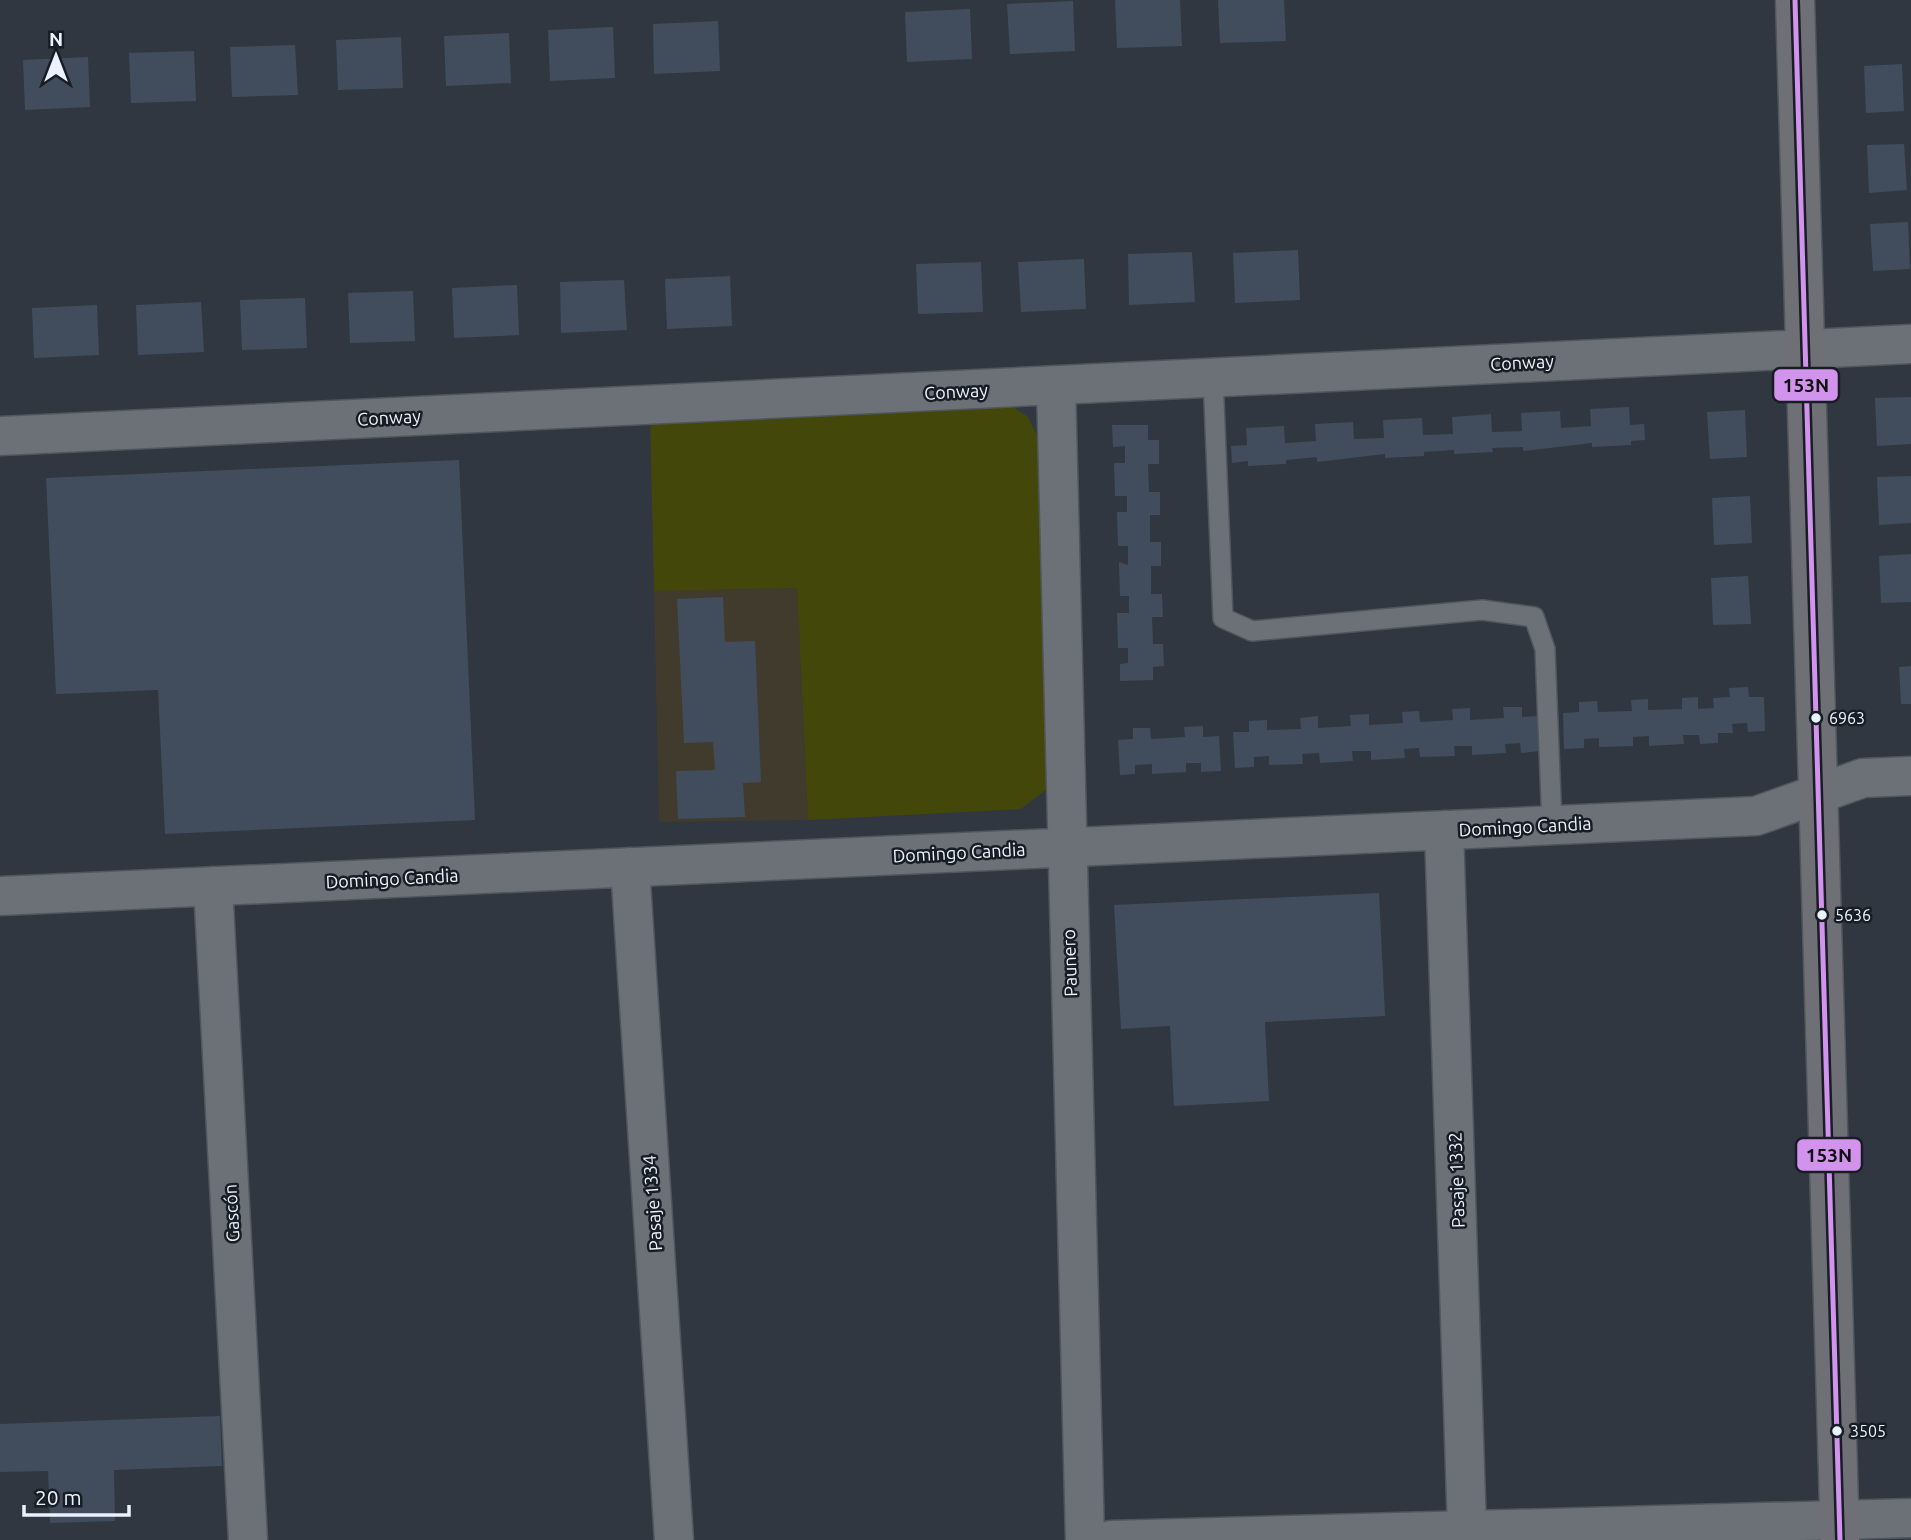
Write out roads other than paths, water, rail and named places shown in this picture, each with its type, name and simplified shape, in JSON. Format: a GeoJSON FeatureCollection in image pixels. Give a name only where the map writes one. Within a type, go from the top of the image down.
{"type":"FeatureCollection","features":[{"type":"Feature","properties":{"kind":"street"},"geometry":{"type":"LineString","coordinates":[[1795,0],[1840,1530]]}},
{"type":"Feature","properties":{"kind":"street","name":"Conway"},"geometry":{"type":"LineString","coordinates":[[0,436],[1911,344]]}},
{"type":"Feature","properties":{"kind":"street","name":"Paunero"},"geometry":{"type":"LineString","coordinates":[[1056,386],[1085,1540]]}},
{"type":"Feature","properties":{"kind":"street","name":"Domingo Candia"},"geometry":{"type":"LineString","coordinates":[[0,896],[1756,816],[1863,778],[1911,776]]}},
{"type":"Feature","properties":{"kind":"street","name":"Pasaje 1332"},"geometry":{"type":"LineString","coordinates":[[1444,830],[1467,1530]]}},
{"type":"Feature","properties":{"kind":"street","name":"Pasaje 1334"},"geometry":{"type":"LineString","coordinates":[[630,867],[674,1540]]}},
{"type":"Feature","properties":{"kind":"street","name":"Gascón"},"geometry":{"type":"LineString","coordinates":[[214,886],[248,1540]]}},
{"type":"Feature","properties":{"kind":"street"},"geometry":{"type":"LineString","coordinates":[[1111,1540],[1467,1530],[1840,1530],[1911,1518]]}},
{"type":"Feature","properties":{"kind":"lane"},"geometry":{"type":"LineString","coordinates":[[1213,377],[1223,618],[1252,631],[1482,610],[1534,617],[1545,649],[1552,825]]}},
{"type":"Feature","properties":{"kind":"place","name":"6963"},"geometry":{"type":"Point","coordinates":[1816,718]}},
{"type":"Feature","properties":{"kind":"place","name":"5636"},"geometry":{"type":"Point","coordinates":[1822,915]}},
{"type":"Feature","properties":{"kind":"place","name":"3505"},"geometry":{"type":"Point","coordinates":[1837,1431]}}]}
